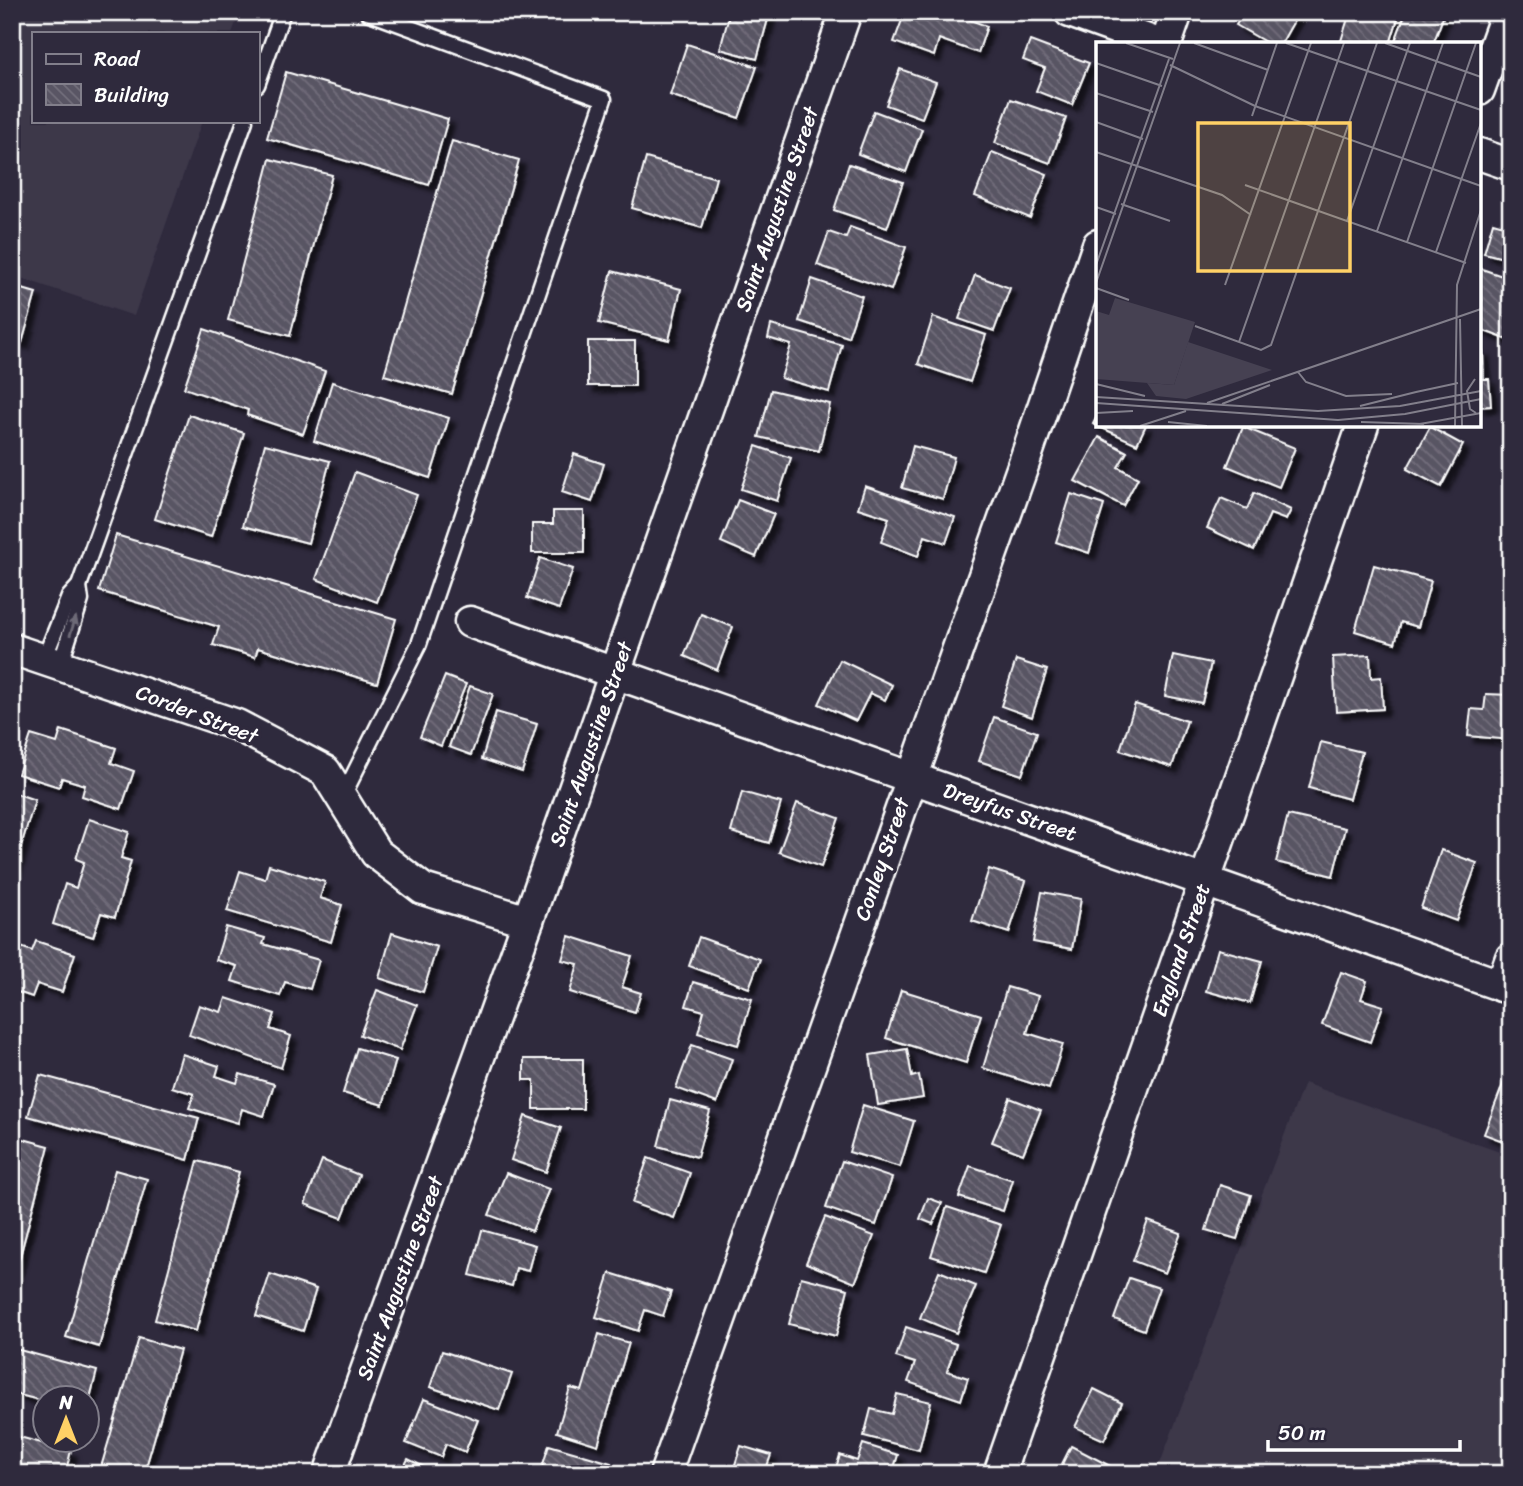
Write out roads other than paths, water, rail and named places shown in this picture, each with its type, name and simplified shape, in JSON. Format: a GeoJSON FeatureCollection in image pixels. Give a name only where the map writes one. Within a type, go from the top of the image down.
{"type":"FeatureCollection","features":[{"type":"Feature","properties":{"kind":"street","name":"Saint Augustine Street"},"geometry":{"type":"LineString","coordinates":[[329,1474],[616,673],[846,12]]}},
{"type":"Feature","properties":{"kind":"street"},"geometry":{"type":"LineString","coordinates":[[1070,12],[1154,42]]}},
{"type":"Feature","properties":{"kind":"street"},"geometry":{"type":"LineString","coordinates":[[1167,42],[1177,12]]}},
{"type":"Feature","properties":{"kind":"street"},"geometry":{"type":"LineString","coordinates":[[1481,84],[1507,12]]}},
{"type":"Feature","properties":{"kind":"street"},"geometry":{"type":"LineString","coordinates":[[1481,155],[1511,165]]}},
{"type":"Feature","properties":{"kind":"street","name":"Conley Street"},"geometry":{"type":"LineString","coordinates":[[665,1474],[1025,460],[1096,251]]}},
{"type":"Feature","properties":{"kind":"street","name":"England Street"},"geometry":{"type":"LineString","coordinates":[[999,1474],[1362,427]]}},
{"type":"Feature","properties":{"kind":"street","name":"Dreyfus Street"},"geometry":{"type":"LineString","coordinates":[[470,622],[1506,987]]}},
{"type":"Feature","properties":{"kind":"street","name":"Corder Street"},"geometry":{"type":"LineString","coordinates":[[12,649],[237,725],[325,771],[376,853],[423,889],[528,921]]}},
{"type":"Feature","properties":{"kind":"street"},"geometry":{"type":"LineString","coordinates":[[1506,987],[1511,958]]}},
{"type":"Feature","properties":{"kind":"lane"},"geometry":{"type":"LineString","coordinates":[[259,79],[283,12]]}},
{"type":"Feature","properties":{"kind":"lane"},"geometry":{"type":"LineString","coordinates":[[342,798],[419,644],[604,99],[367,12]]}},
{"type":"Feature","properties":{"kind":"lane"},"geometry":{"type":"LineString","coordinates":[[52,662],[69,597],[79,586],[245,122]]}}]}
